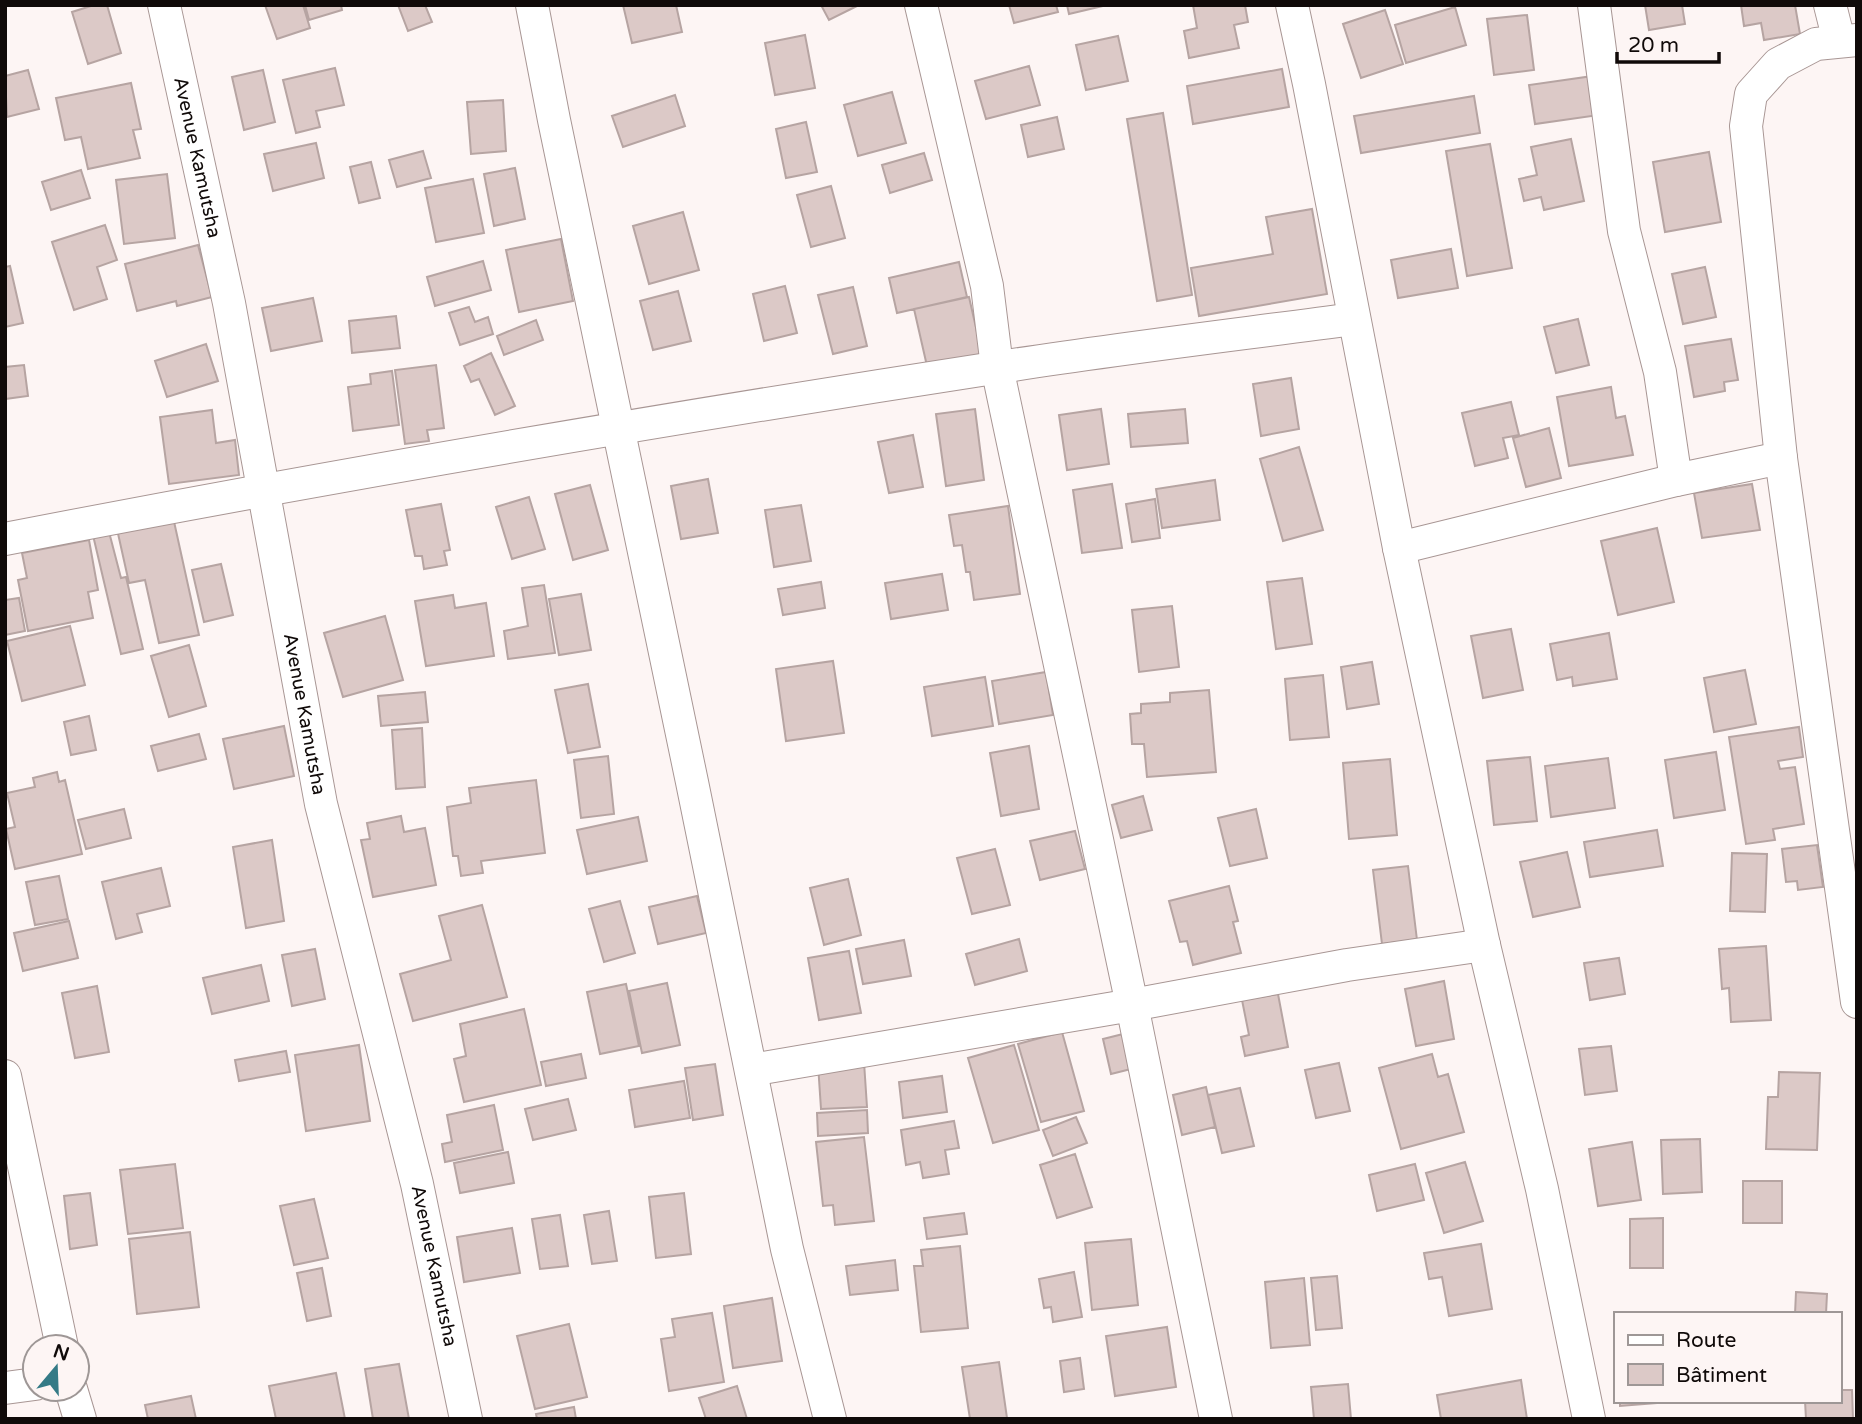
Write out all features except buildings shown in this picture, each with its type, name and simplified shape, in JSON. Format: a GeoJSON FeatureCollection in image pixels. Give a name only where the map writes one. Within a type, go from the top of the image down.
{"type":"FeatureCollection","features":[{"type":"Feature","properties":{"kind":"street","name":"Avenue Kamutsha"},"geometry":{"type":"LineString","coordinates":[[164,5],[229,303],[321,804],[416,1184],[466,1419]]}},
{"type":"Feature","properties":{"kind":"street"},"geometry":{"type":"LineString","coordinates":[[532,5],[787,1249],[830,1419]]}},
{"type":"Feature","properties":{"kind":"street"},"geometry":{"type":"LineString","coordinates":[[921,5],[987,286],[997,367],[1132,1005],[1216,1419]]}},
{"type":"Feature","properties":{"kind":"street"},"geometry":{"type":"LineString","coordinates":[[1292,5],[1310,84],[1399,548],[1484,945],[1542,1189],[1589,1419]]}},
{"type":"Feature","properties":{"kind":"street"},"geometry":{"type":"LineString","coordinates":[[1594,5],[1624,231],[1660,372],[1676,480]]}},
{"type":"Feature","properties":{"kind":"street"},"geometry":{"type":"LineString","coordinates":[[1830,5],[1848,40],[1816,44],[1778,64],[1751,94],[1746,127],[1781,458],[1857,1002]]}},
{"type":"Feature","properties":{"kind":"street"},"geometry":{"type":"LineString","coordinates":[[5,539],[263,489],[617,428],[997,367],[1354,318]]}},
{"type":"Feature","properties":{"kind":"street"},"geometry":{"type":"LineString","coordinates":[[1399,548],[1676,480],[1781,458]]}},
{"type":"Feature","properties":{"kind":"street"},"geometry":{"type":"LineString","coordinates":[[751,1070],[1347,965],[1484,945]]}},
{"type":"Feature","properties":{"kind":"street"},"geometry":{"type":"LineString","coordinates":[[5,1076],[59,1333]]}}]}
